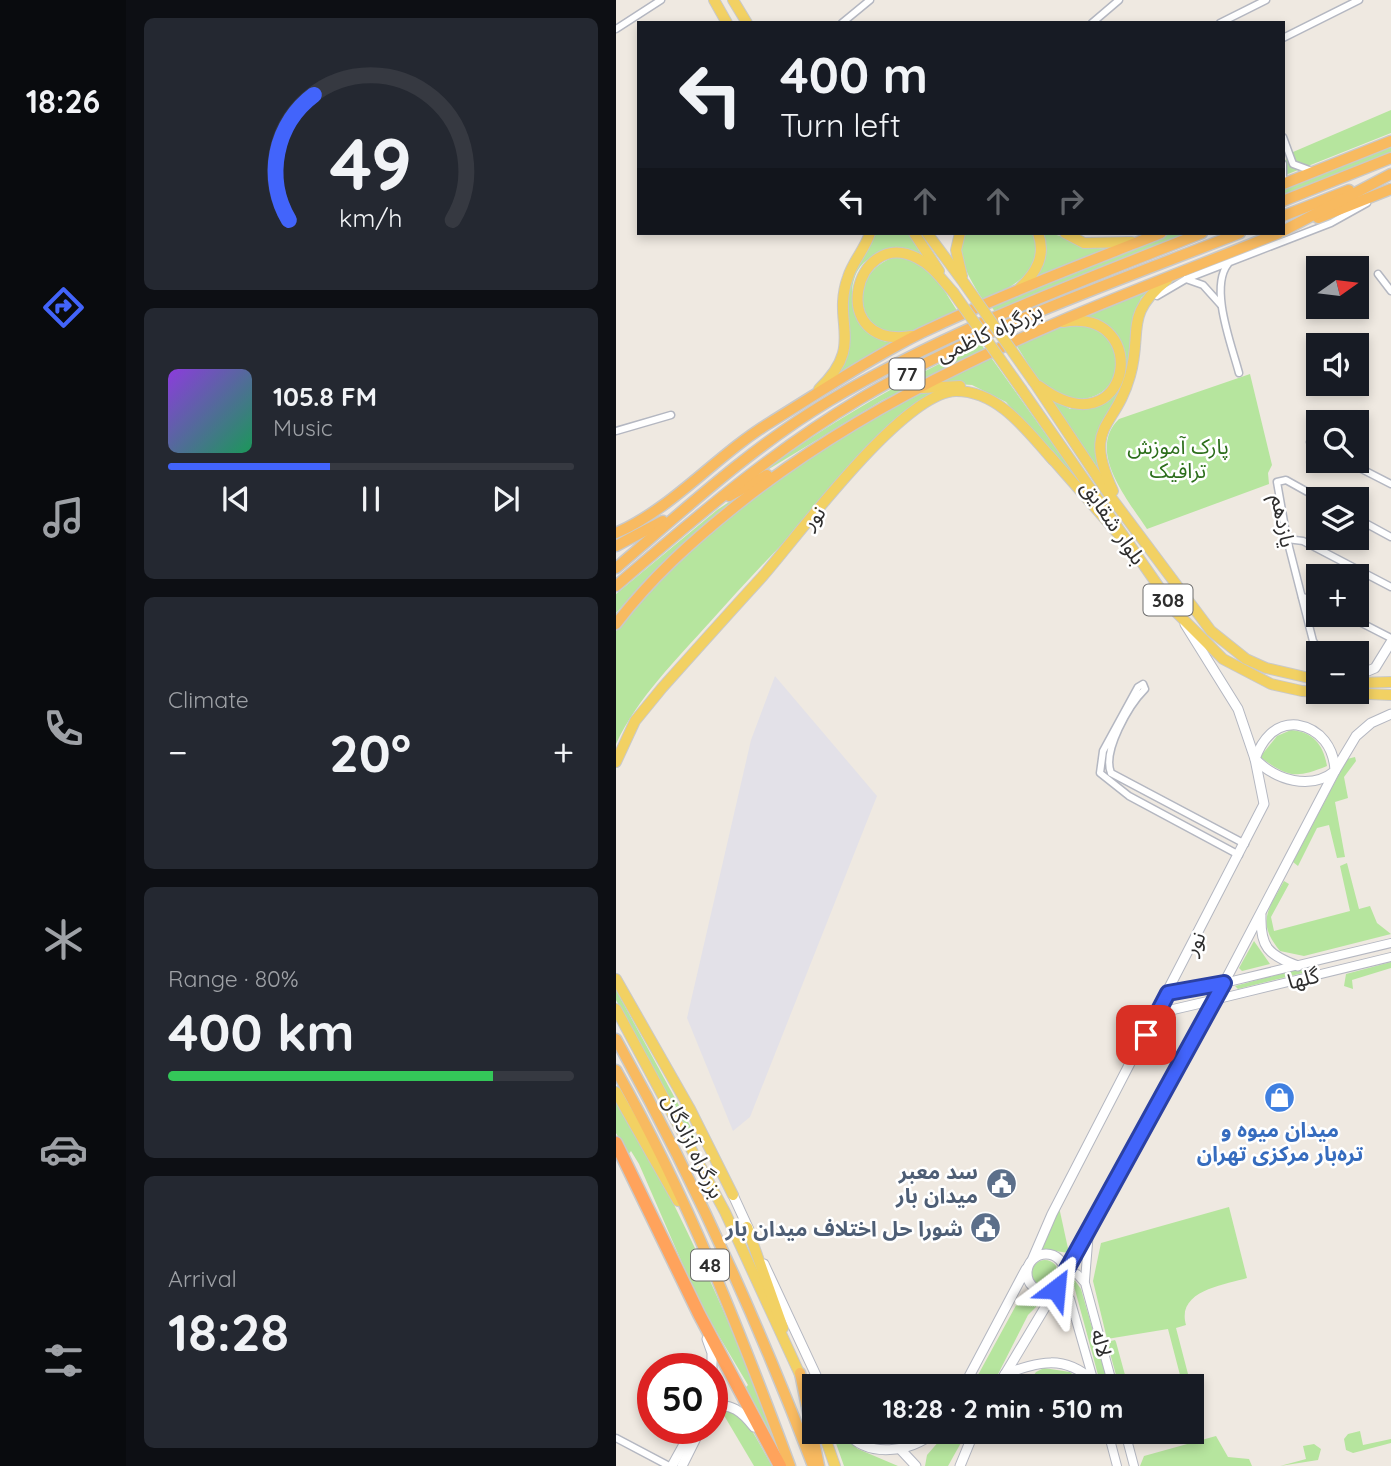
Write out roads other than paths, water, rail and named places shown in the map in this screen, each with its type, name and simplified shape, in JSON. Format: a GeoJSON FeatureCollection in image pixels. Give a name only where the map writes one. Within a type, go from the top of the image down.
{"type":"FeatureCollection","features":[{"type":"Feature","properties":{"kind":"highway"},"geometry":{"type":"LineString","coordinates":[[1285,182],[1391,141]]}},
{"type":"Feature","properties":{"kind":"highway"},"geometry":{"type":"LineString","coordinates":[[1285,200],[1391,158]]}},
{"type":"Feature","properties":{"kind":"highway"},"geometry":{"type":"LineString","coordinates":[[1285,215],[1391,173]]}},
{"type":"Feature","properties":{"kind":"highway"},"geometry":{"type":"LineString","coordinates":[[1285,230],[1391,173]]}},
{"type":"Feature","properties":{"kind":"highway","name":"بزرگراه کاظمی"},"geometry":{"type":"LineString","coordinates":[[1285,231],[1391,190]]}},
{"type":"Feature","properties":{"kind":"highway","name":"بزرگراه کاظمی"},"geometry":{"type":"LineString","coordinates":[[616,533],[656,511],[735,447],[788,412],[919,335],[1016,291],[1156,235]]}},
{"type":"Feature","properties":{"kind":"highway","name":"بزرگراه کاظمی"},"geometry":{"type":"LineString","coordinates":[[616,568],[752,454],[828,401],[890,367],[1036,300],[1197,235]]}},
{"type":"Feature","properties":{"kind":"highway","name":"بزرگراه کاظمی"},"geometry":{"type":"LineString","coordinates":[[616,586],[708,508],[785,448],[880,388],[1006,328],[1235,235]]}},
{"type":"Feature","properties":{"kind":"highway","name":"بزرگراه کاظمی"},"geometry":{"type":"LineString","coordinates":[[616,624],[663,568],[780,470],[909,391],[1053,324],[1274,235]]}},
{"type":"Feature","properties":{"kind":"highway"},"geometry":{"type":"LineString","coordinates":[[752,454],[788,412]]}},
{"type":"Feature","properties":{"kind":"highway"},"geometry":{"type":"LineString","coordinates":[[708,508],[780,470]]}},
{"type":"Feature","properties":{"kind":"highway"},"geometry":{"type":"LineString","coordinates":[[616,546],[648,530],[703,494]]}},
{"type":"Feature","properties":{"kind":"highway","name":"بزرگراه آزادگان"},"geometry":{"type":"LineString","coordinates":[[616,1039],[705,1210],[780,1380],[813,1466]]}},
{"type":"Feature","properties":{"kind":"highway","name":"بزرگراه آزادگان"},"geometry":{"type":"LineString","coordinates":[[616,1070],[662,1157],[699,1239],[739,1331],[790,1466]]}},
{"type":"Feature","properties":{"kind":"highway"},"geometry":{"type":"LineString","coordinates":[[616,1143],[699,1314],[780,1466]]}},
{"type":"Feature","properties":{"kind":"highway"},"geometry":{"type":"LineString","coordinates":[[800,1373],[819,1466]]}},
{"type":"Feature","properties":{"kind":"main road"},"geometry":{"type":"LineString","coordinates":[[714,0],[726,21]]}},
{"type":"Feature","properties":{"kind":"main road"},"geometry":{"type":"LineString","coordinates":[[733,0],[746,21]]}},
{"type":"Feature","properties":{"kind":"main road"},"geometry":{"type":"LineString","coordinates":[[811,397],[832,377],[844,353],[847,339],[844,293],[848,276],[869,235]]}},
{"type":"Feature","properties":{"kind":"main road","name":"بلوار شقایق"},"geometry":{"type":"LineString","coordinates":[[915,235],[1177,613],[1223,659],[1271,684],[1302,691],[1391,695]]}},
{"type":"Feature","properties":{"kind":"main road","name":"بلوار شقایق"},"geometry":{"type":"LineString","coordinates":[[928,235],[1034,382],[1123,514],[1211,631],[1246,659],[1306,678]]}},
{"type":"Feature","properties":{"kind":"main road"},"geometry":{"type":"LineString","coordinates":[[960,235],[956,250],[964,283]]}},
{"type":"Feature","properties":{"kind":"main road"},"geometry":{"type":"LineString","coordinates":[[1016,291],[1029,280],[1041,257],[1038,235]]}},
{"type":"Feature","properties":{"kind":"main road"},"geometry":{"type":"LineString","coordinates":[[1069,235],[1084,243],[1099,245],[1139,241]]}},
{"type":"Feature","properties":{"kind":"main road"},"geometry":{"type":"LineString","coordinates":[[919,335],[885,336],[864,321],[856,298],[864,272],[873,262],[886,255],[916,257],[929,266],[953,292]]}},
{"type":"Feature","properties":{"kind":"main road"},"geometry":{"type":"LineString","coordinates":[[1123,514],[1103,470],[1100,445],[1104,425],[1128,383],[1135,334],[1144,301],[1171,276]]}},
{"type":"Feature","properties":{"kind":"main road"},"geometry":{"type":"LineString","coordinates":[[1034,382],[1059,401],[1078,406],[1097,401],[1112,390],[1118,380],[1121,356],[1108,332],[1084,320],[1053,324]]}},
{"type":"Feature","properties":{"kind":"main road"},"geometry":{"type":"LineString","coordinates":[[909,391],[954,385],[991,394],[1013,411],[1131,548]]}},
{"type":"Feature","properties":{"kind":"main road","name":"نور"},"geometry":{"type":"LineString","coordinates":[[616,762],[635,721],[662,688],[855,467],[900,422],[924,404],[953,391],[986,398],[1010,415],[1053,460]]}},
{"type":"Feature","properties":{"kind":"main road","name":"نور"},"geometry":{"type":"LineString","coordinates":[[1032,1258],[1052,1214],[1264,804],[1255,759],[1238,709],[1177,613]]}},
{"type":"Feature","properties":{"kind":"main road"},"geometry":{"type":"LineString","coordinates":[[1369,671],[1375,668],[1391,640]]}},
{"type":"Feature","properties":{"kind":"main road"},"geometry":{"type":"LineString","coordinates":[[1369,683],[1391,682]]}},
{"type":"Feature","properties":{"kind":"main road"},"geometry":{"type":"LineString","coordinates":[[1004,1374],[1089,1231],[1224,983],[1337,767],[1356,736],[1371,723],[1391,714]]}},
{"type":"Feature","properties":{"kind":"main road"},"geometry":{"type":"LineString","coordinates":[[1297,725],[1314,731],[1324,739],[1334,755],[1337,767],[1326,778],[1291,781],[1272,773],[1255,759],[1269,735],[1284,726],[1297,725]]}},
{"type":"Feature","properties":{"kind":"main road"},"geometry":{"type":"LineString","coordinates":[[1261,913],[1260,935],[1264,944],[1279,959],[1298,966]]}},
{"type":"Feature","properties":{"kind":"main road"},"geometry":{"type":"LineString","coordinates":[[616,979],[690,1109],[815,1374]]}},
{"type":"Feature","properties":{"kind":"main road"},"geometry":{"type":"LineString","coordinates":[[1168,993],[1224,983]]}},
{"type":"Feature","properties":{"kind":"main road"},"geometry":{"type":"LineString","coordinates":[[1158,1013],[1214,1000]]}},
{"type":"Feature","properties":{"kind":"main road"},"geometry":{"type":"LineString","coordinates":[[616,1009],[725,1212],[802,1378]]}},
{"type":"Feature","properties":{"kind":"main road"},"geometry":{"type":"LineString","coordinates":[[616,1092],[699,1239]]}},
{"type":"Feature","properties":{"kind":"main road"},"geometry":{"type":"LineString","coordinates":[[747,1227],[780,1313],[789,1349]]}},
{"type":"Feature","properties":{"kind":"main road"},"geometry":{"type":"LineString","coordinates":[[970,1374],[1032,1258],[1051,1254],[1061,1261],[1065,1273]]}},
{"type":"Feature","properties":{"kind":"main road"},"geometry":{"type":"LineString","coordinates":[[1026,1269],[1028,1282],[1038,1291],[1056,1289]]}},
{"type":"Feature","properties":{"kind":"main road"},"geometry":{"type":"LineString","coordinates":[[699,1314],[712,1353]]}},
{"type":"Feature","properties":{"kind":"main road"},"geometry":{"type":"LineString","coordinates":[[1004,1374],[1041,1362],[1057,1361],[1073,1365],[1084,1374]]}},
{"type":"Feature","properties":{"kind":"main road"},"geometry":{"type":"LineString","coordinates":[[728,1406],[742,1413],[772,1450]]}},
{"type":"Feature","properties":{"kind":"main road"},"geometry":{"type":"LineString","coordinates":[[671,1466],[684,1444]]}},
{"type":"Feature","properties":{"kind":"main road"},"geometry":{"type":"LineString","coordinates":[[682,1466],[693,1444]]}},
{"type":"Feature","properties":{"kind":"main road"},"geometry":{"type":"LineString","coordinates":[[827,1444],[835,1466]]}},
{"type":"Feature","properties":{"kind":"main road"},"geometry":{"type":"LineString","coordinates":[[866,1444],[873,1448],[901,1450],[916,1444]]}},
{"type":"Feature","properties":{"kind":"main road"},"geometry":{"type":"LineString","coordinates":[[960,1466],[969,1444]]}},
{"type":"Feature","properties":{"kind":"main road"},"geometry":{"type":"LineString","coordinates":[[901,1450],[916,1466]]}},
{"type":"Feature","properties":{"kind":"street"},"geometry":{"type":"LineString","coordinates":[[616,29],[661,0]]}},
{"type":"Feature","properties":{"kind":"street"},"geometry":{"type":"LineString","coordinates":[[844,21],[870,0]]}},
{"type":"Feature","properties":{"kind":"street"},"geometry":{"type":"LineString","coordinates":[[1094,21],[1119,0]]}},
{"type":"Feature","properties":{"kind":"street"},"geometry":{"type":"LineString","coordinates":[[1285,37],[1359,0]]}},
{"type":"Feature","properties":{"kind":"street"},"geometry":{"type":"LineString","coordinates":[[1224,21],[1260,1]]}},
{"type":"Feature","properties":{"kind":"street"},"geometry":{"type":"LineString","coordinates":[[1285,142],[1293,164],[1314,172]]}},
{"type":"Feature","properties":{"kind":"street"},"geometry":{"type":"LineString","coordinates":[[1135,334],[1150,303],[1159,293],[1186,279],[1331,223],[1391,190]]}},
{"type":"Feature","properties":{"kind":"street"},"geometry":{"type":"LineString","coordinates":[[1229,262],[1221,275],[1222,307],[1238,373]]}},
{"type":"Feature","properties":{"kind":"street"},"geometry":{"type":"LineString","coordinates":[[1378,274],[1391,291]]}},
{"type":"Feature","properties":{"kind":"street"},"geometry":{"type":"LineString","coordinates":[[1186,279],[1203,285],[1222,307]]}},
{"type":"Feature","properties":{"kind":"street"},"geometry":{"type":"LineString","coordinates":[[616,431],[671,415]]}},
{"type":"Feature","properties":{"kind":"street"},"geometry":{"type":"LineString","coordinates":[[1369,473],[1391,484]]}},
{"type":"Feature","properties":{"kind":"street","name":"یازدهم"},"geometry":{"type":"LineString","coordinates":[[1306,491],[1286,480],[1277,482],[1287,539],[1313,641]]}},
{"type":"Feature","properties":{"kind":"street"},"geometry":{"type":"LineString","coordinates":[[1369,525],[1391,537]]}},
{"type":"Feature","properties":{"kind":"street"},"geometry":{"type":"LineString","coordinates":[[1287,539],[1303,541],[1391,587]]}},
{"type":"Feature","properties":{"kind":"street"},"geometry":{"type":"LineString","coordinates":[[1302,597],[1306,598]]}},
{"type":"Feature","properties":{"kind":"street"},"geometry":{"type":"LineString","coordinates":[[1368,627],[1391,640]]}},
{"type":"Feature","properties":{"kind":"street"},"geometry":{"type":"LineString","coordinates":[[1239,855],[1129,796],[1100,774],[1099,764],[1103,751],[1138,687],[1143,684],[1145,689],[1136,699],[1107,754],[1111,772],[1245,844]]}},
{"type":"Feature","properties":{"kind":"street","name":"گلها"},"geometry":{"type":"LineString","coordinates":[[1224,983],[1391,943]]}},
{"type":"Feature","properties":{"kind":"street","name":"گلها"},"geometry":{"type":"LineString","coordinates":[[1214,1000],[1391,957]]}},
{"type":"Feature","properties":{"kind":"street","name":"لاله"},"geometry":{"type":"LineString","coordinates":[[1089,1231],[1085,1283],[1110,1374]]}},
{"type":"Feature","properties":{"kind":"street"},"geometry":{"type":"LineString","coordinates":[[1065,1273],[1077,1274],[1085,1283]]}},
{"type":"Feature","properties":{"kind":"street","name":"لاله"},"geometry":{"type":"LineString","coordinates":[[1056,1289],[1070,1299],[1091,1374]]}},
{"type":"Feature","properties":{"kind":"street"},"geometry":{"type":"LineString","coordinates":[[616,1438],[671,1466]]}},
{"type":"Feature","properties":{"kind":"street"},"geometry":{"type":"LineString","coordinates":[[1111,1444],[1117,1466]]}},
{"type":"Feature","properties":{"kind":"street"},"geometry":{"type":"LineString","coordinates":[[1128,1444],[1134,1466]]}},
{"type":"Feature","properties":{"kind":"place","name":"میدان میوه و تره‌بار مرکزی تهران"},"geometry":{"type":"Point","coordinates":[1280,1097]}},
{"type":"Feature","properties":{"kind":"place","name":"سد معبر میدان بار"},"geometry":{"type":"Point","coordinates":[1001,1183]}},
{"type":"Feature","properties":{"kind":"place","name":"شورا حل اختلاف میدان بار"},"geometry":{"type":"Point","coordinates":[986,1228]}},
{"type":"Feature","properties":{"kind":"park label","name":"پارک آموزش ترافیک"},"geometry":{"type":"Point","coordinates":[1178,458]}}]}
